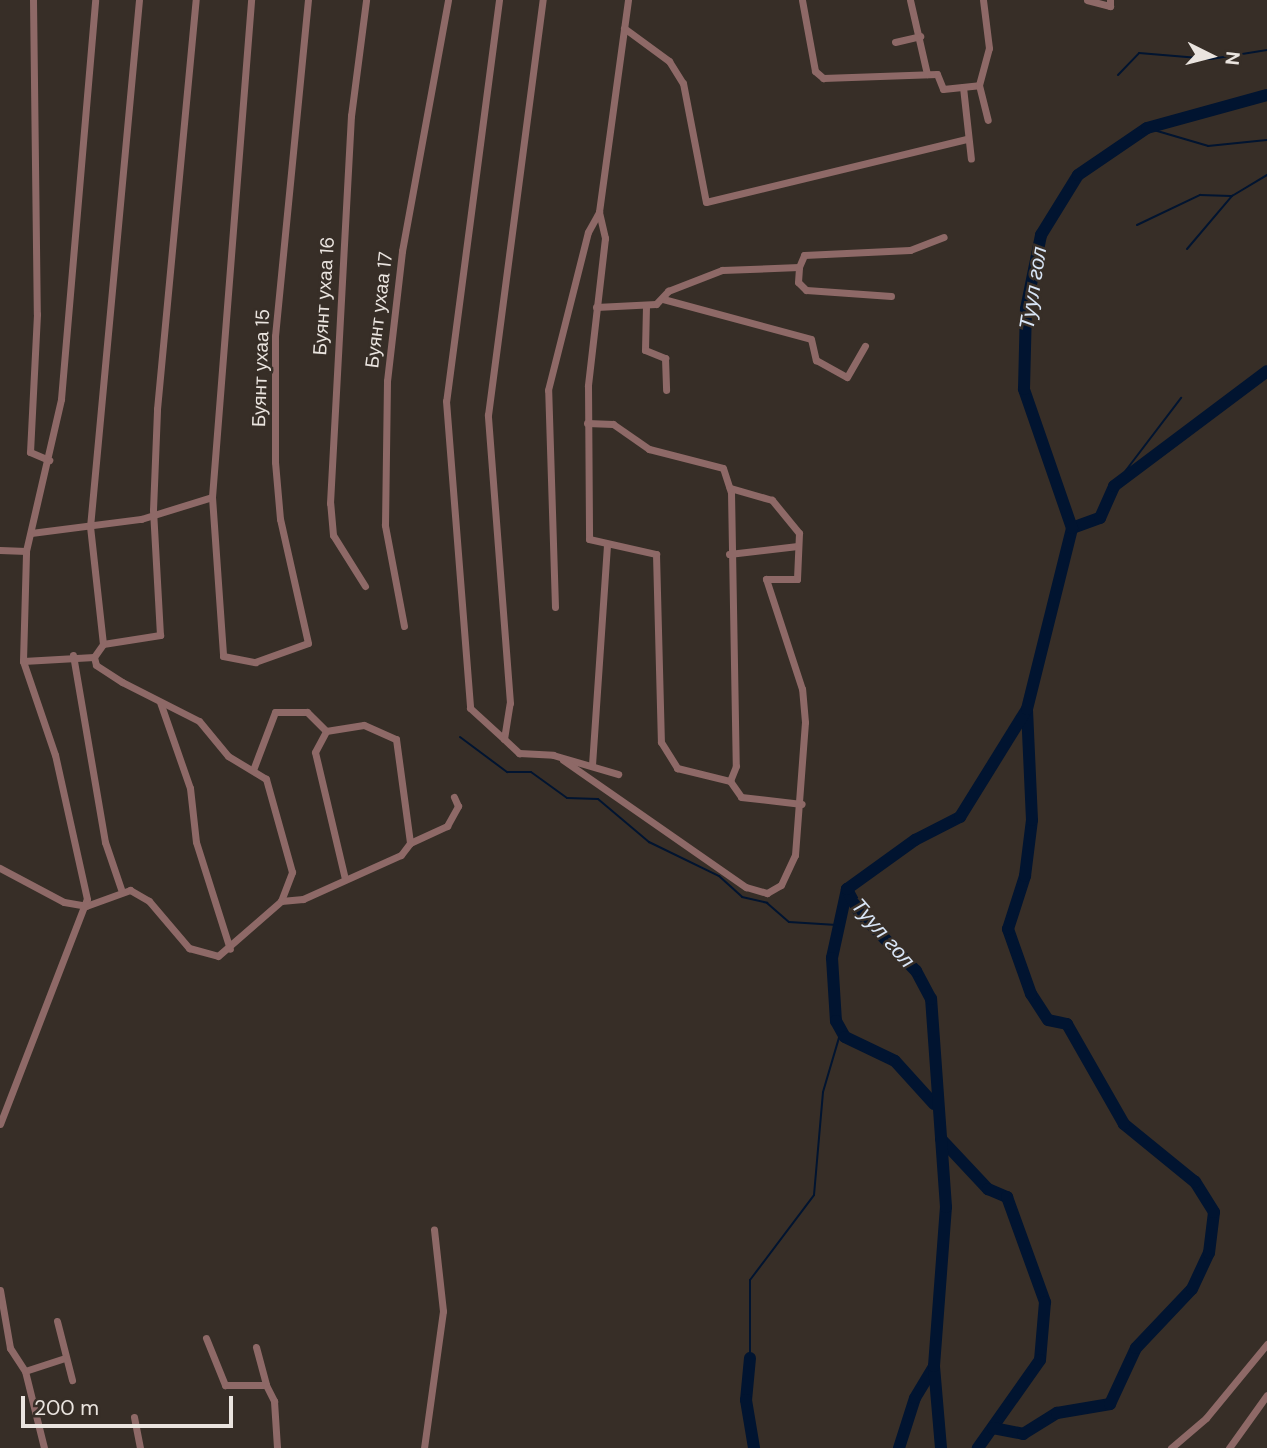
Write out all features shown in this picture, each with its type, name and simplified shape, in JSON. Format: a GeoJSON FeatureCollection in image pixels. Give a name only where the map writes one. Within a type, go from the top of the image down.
{"type":"FeatureCollection","features":[{"type":"Feature","properties":{"kind":"street"},"geometry":{"type":"LineString","coordinates":[[33,0],[37,314],[30,452],[49,460]]}},
{"type":"Feature","properties":{"kind":"street"},"geometry":{"type":"LineString","coordinates":[[0,1124],[86,906],[66,796],[23,661],[26,551],[61,399],[95,0]]}},
{"type":"Feature","properties":{"kind":"street"},"geometry":{"type":"LineString","coordinates":[[73,655],[106,842],[121,889],[149,901],[199,954],[230,949],[281,901],[290,860],[266,779],[228,755],[199,722],[96,665],[94,657],[103,643],[90,527],[139,0]]}},
{"type":"Feature","properties":{"kind":"street"},"geometry":{"type":"LineString","coordinates":[[103,643],[160,635],[153,510],[196,0]]}},
{"type":"Feature","properties":{"kind":"street"},"geometry":{"type":"LineString","coordinates":[[31,533],[141,519],[153,510],[212,497],[251,0]]}},
{"type":"Feature","properties":{"kind":"street","name":"Буянт ухаа 15"},"geometry":{"type":"LineString","coordinates":[[212,497],[223,656],[255,662],[309,643],[281,519],[275,462],[275,336],[308,0]]}},
{"type":"Feature","properties":{"kind":"street","name":"Буянт ухаа 16"},"geometry":{"type":"LineString","coordinates":[[366,0],[351,116],[330,503],[333,535],[366,586]]}},
{"type":"Feature","properties":{"kind":"street","name":"Буянт ухаа 17"},"geometry":{"type":"LineString","coordinates":[[404,626],[385,525],[387,381],[402,251],[448,0]]}},
{"type":"Feature","properties":{"kind":"street"},"geometry":{"type":"LineString","coordinates":[[499,0],[446,401],[470,708],[519,753],[592,765],[618,774]]}},
{"type":"Feature","properties":{"kind":"street"},"geometry":{"type":"LineString","coordinates":[[504,740],[510,703],[488,415],[543,0]]}},
{"type":"Feature","properties":{"kind":"street"},"geometry":{"type":"LineString","coordinates":[[628,0],[599,212],[605,238],[596,307],[587,423],[589,539],[607,545],[651,549],[657,560],[666,754],[683,773],[730,781],[741,797],[802,804]]}},
{"type":"Feature","properties":{"kind":"street"},"geometry":{"type":"LineString","coordinates":[[802,0],[815,71],[823,78],[937,74],[943,89],[979,85]]}},
{"type":"Feature","properties":{"kind":"street"},"geometry":{"type":"LineString","coordinates":[[910,0],[927,74]]}},
{"type":"Feature","properties":{"kind":"street"},"geometry":{"type":"LineString","coordinates":[[984,0],[989,48],[979,85],[988,120]]}},
{"type":"Feature","properties":{"kind":"street"},"geometry":{"type":"LineString","coordinates":[[1087,0],[1110,6],[1110,0]]}},
{"type":"Feature","properties":{"kind":"street"},"geometry":{"type":"LineString","coordinates":[[624,28],[678,71],[706,202],[965,139]]}},
{"type":"Feature","properties":{"kind":"street"},"geometry":{"type":"LineString","coordinates":[[895,42],[920,36]]}},
{"type":"Feature","properties":{"kind":"street"},"geometry":{"type":"LineString","coordinates":[[963,88],[965,139],[971,159]]}},
{"type":"Feature","properties":{"kind":"street"},"geometry":{"type":"LineString","coordinates":[[555,607],[548,390],[588,232],[599,212]]}},
{"type":"Feature","properties":{"kind":"street"},"geometry":{"type":"LineString","coordinates":[[891,296],[806,290],[798,282],[799,267],[804,255],[910,250],[944,237]]}},
{"type":"Feature","properties":{"kind":"street"},"geometry":{"type":"LineString","coordinates":[[596,307],[646,306],[722,270],[799,267]]}},
{"type":"Feature","properties":{"kind":"street"},"geometry":{"type":"LineString","coordinates":[[663,299],[811,339],[816,360],[847,377],[865,346]]}},
{"type":"Feature","properties":{"kind":"street"},"geometry":{"type":"LineString","coordinates":[[646,306],[645,350],[665,358],[666,390]]}},
{"type":"Feature","properties":{"kind":"street"},"geometry":{"type":"LineString","coordinates":[[587,423],[613,424],[649,449],[723,468],[730,488],[729,554],[736,766],[730,781]]}},
{"type":"Feature","properties":{"kind":"street"},"geometry":{"type":"LineString","coordinates":[[563,760],[652,827],[754,891],[781,885],[795,855],[802,804],[802,690],[766,590],[768,577],[797,579],[799,533],[772,500],[730,488]]}},
{"type":"Feature","properties":{"kind":"street"},"geometry":{"type":"LineString","coordinates":[[592,765],[607,545]]}},
{"type":"Feature","properties":{"kind":"street"},"geometry":{"type":"LineString","coordinates":[[729,554],[798,545]]}},
{"type":"Feature","properties":{"kind":"street"},"geometry":{"type":"LineString","coordinates":[[0,551],[26,551]]}},
{"type":"Feature","properties":{"kind":"street"},"geometry":{"type":"LineString","coordinates":[[23,661],[73,655],[94,657]]}},
{"type":"Feature","properties":{"kind":"street"},"geometry":{"type":"LineString","coordinates":[[160,702],[190,788],[196,842],[230,949]]}},
{"type":"Feature","properties":{"kind":"street"},"geometry":{"type":"LineString","coordinates":[[253,769],[275,712],[307,712],[326,731]]}},
{"type":"Feature","properties":{"kind":"street"},"geometry":{"type":"LineString","coordinates":[[326,731],[363,725],[396,739],[410,843]]}},
{"type":"Feature","properties":{"kind":"street"},"geometry":{"type":"LineString","coordinates":[[326,731],[314,752],[345,879]]}},
{"type":"Feature","properties":{"kind":"street"},"geometry":{"type":"LineString","coordinates":[[281,901],[303,900],[401,855],[410,843],[447,826],[458,806],[453,797]]}},
{"type":"Feature","properties":{"kind":"street"},"geometry":{"type":"LineString","coordinates":[[0,868],[64,902],[86,906],[121,889]]}},
{"type":"Feature","properties":{"kind":"street"},"geometry":{"type":"LineString","coordinates":[[424,1448],[443,1311],[434,1229]]}},
{"type":"Feature","properties":{"kind":"street"},"geometry":{"type":"LineString","coordinates":[[0,1290],[10,1348],[25,1371],[44,1448]]}},
{"type":"Feature","properties":{"kind":"street"},"geometry":{"type":"LineString","coordinates":[[57,1321],[72,1380]]}},
{"type":"Feature","properties":{"kind":"street"},"geometry":{"type":"LineString","coordinates":[[205,1338],[225,1385],[266,1385]]}},
{"type":"Feature","properties":{"kind":"street"},"geometry":{"type":"LineString","coordinates":[[1171,1448],[1206,1418],[1267,1344]]}},
{"type":"Feature","properties":{"kind":"street"},"geometry":{"type":"LineString","coordinates":[[256,1347],[266,1385],[274,1401],[277,1448]]}},
{"type":"Feature","properties":{"kind":"street"},"geometry":{"type":"LineString","coordinates":[[25,1371],[65,1358]]}},
{"type":"Feature","properties":{"kind":"street"},"geometry":{"type":"LineString","coordinates":[[1229,1448],[1267,1395]]}},
{"type":"Feature","properties":{"kind":"street"},"geometry":{"type":"LineString","coordinates":[[134,1417],[140,1448]]}},
{"type":"Feature","properties":{"kind":"waterway"},"geometry":{"type":"LineString","coordinates":[[1118,75],[1139,53],[1211,59],[1267,50]]}},
{"type":"Feature","properties":{"kind":"waterway","name":"Туул гол"},"geometry":{"type":"LineString","coordinates":[[941,1448],[934,1366],[946,1207],[931,999],[916,971],[859,912],[847,889],[915,840],[960,817],[1027,709],[1072,528],[1024,389],[1026,309],[1041,235],[1078,175],[1147,128],[1267,95]]}},
{"type":"Feature","properties":{"kind":"waterway"},"geometry":{"type":"LineString","coordinates":[[1147,128],[1208,146],[1267,140]]}},
{"type":"Feature","properties":{"kind":"waterway"},"geometry":{"type":"LineString","coordinates":[[1187,249],[1232,196],[1267,175]]}},
{"type":"Feature","properties":{"kind":"waterway"},"geometry":{"type":"LineString","coordinates":[[1137,225],[1200,195],[1231,196]]}},
{"type":"Feature","properties":{"kind":"waterway","name":"Туул гол"},"geometry":{"type":"LineString","coordinates":[[1072,528],[1100,518],[1114,486],[1267,371]]}},
{"type":"Feature","properties":{"kind":"waterway"},"geometry":{"type":"LineString","coordinates":[[1114,486],[1181,398]]}},
{"type":"Feature","properties":{"kind":"waterway"},"geometry":{"type":"LineString","coordinates":[[993,1428],[1023,1434],[1057,1413],[1110,1404],[1136,1348],[1192,1289],[1209,1253],[1214,1212],[1195,1182],[1124,1124],[1067,1024],[1048,1020],[1031,994],[1008,929],[1025,876],[1032,820],[1027,711]]}},
{"type":"Feature","properties":{"kind":"waterway"},"geometry":{"type":"LineString","coordinates":[[460,737],[507,772],[531,772],[567,798],[598,799],[649,842],[719,876],[742,897],[767,903],[789,922],[837,925]]}},
{"type":"Feature","properties":{"kind":"waterway"},"geometry":{"type":"LineString","coordinates":[[847,889],[832,958],[836,1021],[845,1037],[895,1061],[934,1104]]}},
{"type":"Feature","properties":{"kind":"waterway"},"geometry":{"type":"LineString","coordinates":[[750,1358],[750,1280],[814,1195],[823,1092],[841,1031]]}},
{"type":"Feature","properties":{"kind":"waterway","name":"Туул гол"},"geometry":{"type":"LineString","coordinates":[[941,1139],[988,1189],[1007,1197],[1045,1302],[1040,1360],[978,1448]]}},
{"type":"Feature","properties":{"kind":"waterway"},"geometry":{"type":"LineString","coordinates":[[750,1358],[746,1400],[754,1448]]}},
{"type":"Feature","properties":{"kind":"waterway"},"geometry":{"type":"LineString","coordinates":[[899,1448],[915,1398],[934,1366]]}}]}
